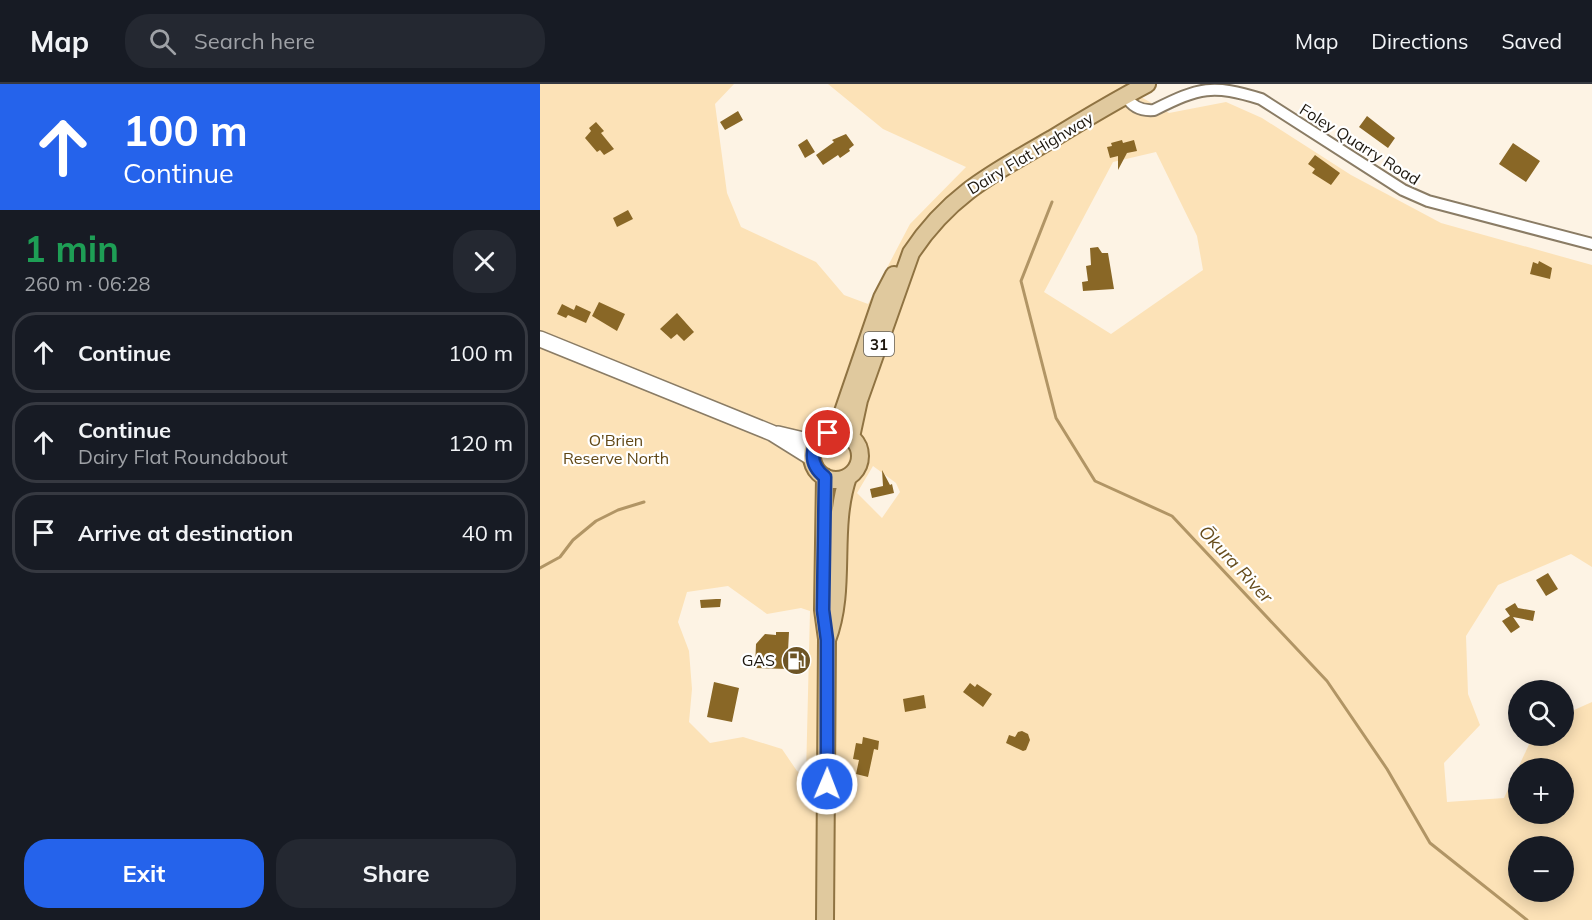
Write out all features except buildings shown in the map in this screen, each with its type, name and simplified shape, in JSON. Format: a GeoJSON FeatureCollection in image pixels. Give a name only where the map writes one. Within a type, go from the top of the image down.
{"type":"FeatureCollection","features":[{"type":"Feature","properties":{"kind":"main road","name":"Dairy Flat Highway"},"geometry":{"type":"LineString","coordinates":[[843,434],[882,298],[896,272],[923,234],[969,188],[1147,84]]}},
{"type":"Feature","properties":{"kind":"main road"},"geometry":{"type":"LineString","coordinates":[[540,339],[772,433],[789,435],[814,450]]}},
{"type":"Feature","properties":{"kind":"main road"},"geometry":{"type":"LineString","coordinates":[[843,434],[856,442],[860,458],[854,472],[840,480],[825,477],[814,466],[814,450],[821,437],[843,434]]}},
{"type":"Feature","properties":{"kind":"main road"},"geometry":{"type":"LineString","coordinates":[[825,477],[823,610],[827,640],[825,920]]}},
{"type":"Feature","properties":{"kind":"main road"},"geometry":{"type":"LineString","coordinates":[[827,640],[836,610],[839,507],[848,477]]}},
{"type":"Feature","properties":{"kind":"street","name":"Foley Quarry Road"},"geometry":{"type":"LineString","coordinates":[[1126,96],[1136,108],[1147,111],[1154,110],[1200,87],[1223,85],[1242,90],[1261,99],[1403,190],[1455,210],[1592,244]]}},
{"type":"Feature","properties":{"kind":"green space","name":"O'Brien Reserve North"},"geometry":{"type":"Polygon","coordinates":[[[540,84],[734,84],[715,104],[727,193],[741,227],[816,262],[844,295],[868,304],[910,224],[966,167],[883,129],[828,84],[1133,84],[1141,97],[1169,113],[1226,102],[1262,118],[1351,175],[1441,223],[1592,265],[1592,567],[1571,554],[1498,585],[1466,636],[1468,694],[1480,725],[1444,763],[1447,802],[1504,798],[1508,789],[1508,824],[1574,824],[1574,758],[1523,758],[1528,746],[1574,746],[1574,710],[1592,702],[1592,920],[540,920],[540,84]],[[1156,152],[1113,162],[1044,292],[1111,334],[1203,270],[1197,236],[1156,152]],[[873,466],[857,493],[882,518],[900,492],[896,483],[873,466]],[[728,586],[687,592],[678,622],[689,651],[692,689],[689,722],[710,743],[743,737],[782,749],[797,771],[806,776],[810,611],[801,608],[767,614],[728,586]]]}},
{"type":"Feature","properties":{"kind":"waterway","name":"Ōkura River"},"geometry":{"type":"LineString","coordinates":[[1052,202],[1021,281],[1056,418],[1095,481],[1172,516],[1327,681],[1387,769],[1430,843],[1527,920]]}},
{"type":"Feature","properties":{"kind":"waterway"},"geometry":{"type":"LineString","coordinates":[[540,568],[560,557],[573,540],[596,521],[618,510],[644,502]]}},
{"type":"Feature","properties":{"kind":"place","name":"GAS"},"geometry":{"type":"Point","coordinates":[796,660]}},
{"type":"Feature","properties":{"kind":"route"},"geometry":{"type":"LineString","coordinates":[[827,784],[827,640],[823,610],[825,477],[814,466],[812,458],[816,443],[828,433]]}}]}
